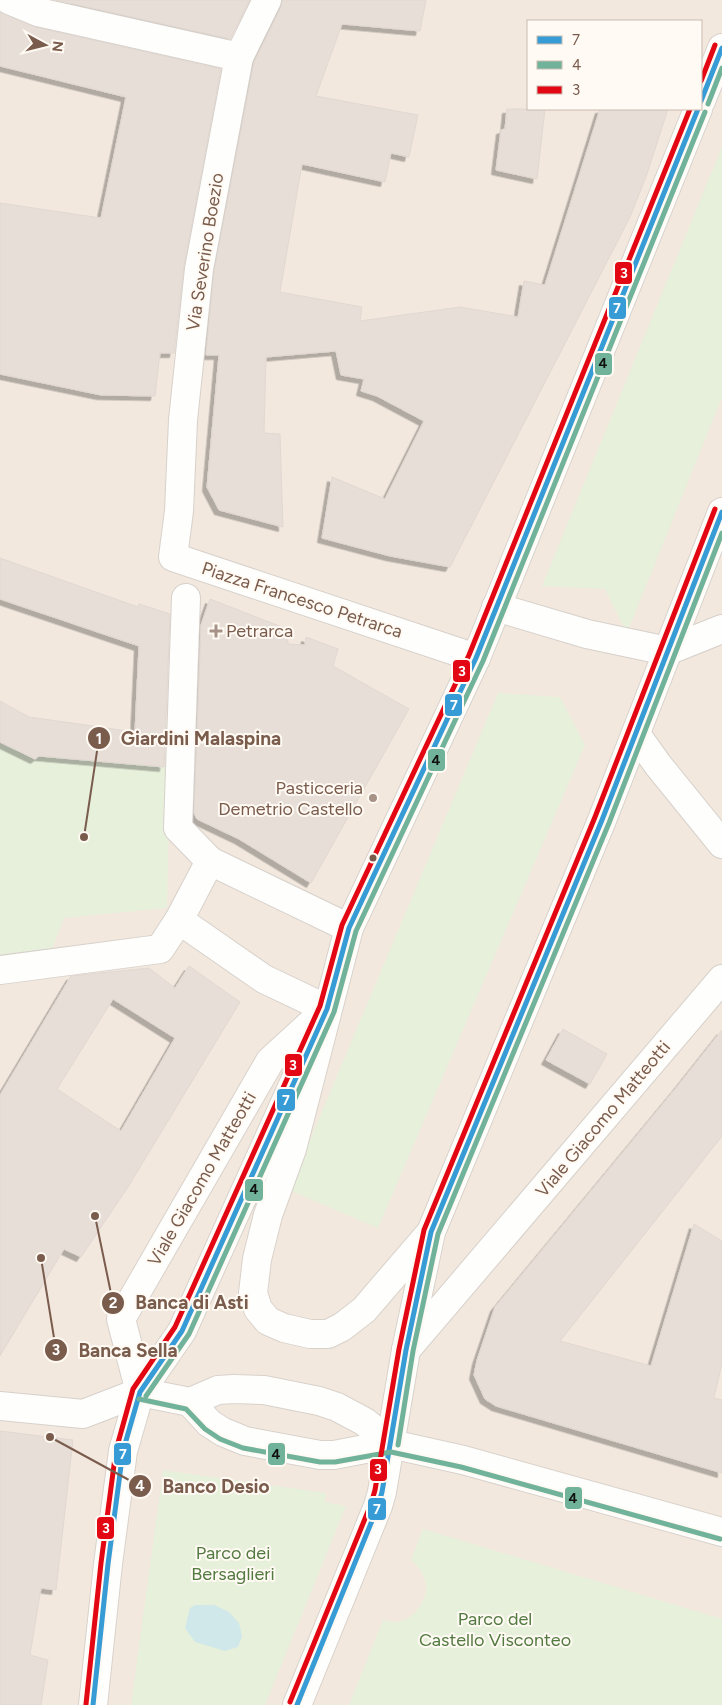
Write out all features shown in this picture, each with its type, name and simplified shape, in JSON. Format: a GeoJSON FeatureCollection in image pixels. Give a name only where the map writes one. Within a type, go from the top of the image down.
{"type":"FeatureCollection","features":[{"type":"Feature","properties":{"kind":"street"},"geometry":{"type":"LineString","coordinates":[[9,0],[38,12],[239,57]]}},
{"type":"Feature","properties":{"kind":"street","name":"Via Severino Boezio"},"geometry":{"type":"LineString","coordinates":[[179,511],[183,420],[199,269],[239,57],[267,0]]}},
{"type":"Feature","properties":{"kind":"street"},"geometry":{"type":"LineString","coordinates":[[702,98],[722,48]]}},
{"type":"Feature","properties":{"kind":"street","name":"Viale Giacomo Matteotti"},"geometry":{"type":"LineString","coordinates":[[431,1232],[364,1310],[342,1327],[328,1334],[310,1334],[284,1328],[268,1321],[258,1309],[253,1293],[257,1259],[268,1215],[292,1150],[349,928],[476,658],[698,110]]}},
{"type":"Feature","properties":{"kind":"street","name":"Piazza Francesco Petrarca"},"geometry":{"type":"LineString","coordinates":[[179,511],[173,557],[476,658]]}},
{"type":"Feature","properties":{"kind":"street","name":"Viale Giacomo Matteotti"},"geometry":{"type":"LineString","coordinates":[[297,1705],[382,1492],[406,1350],[431,1232],[602,820],[722,512]]}},
{"type":"Feature","properties":{"kind":"street"},"geometry":{"type":"LineString","coordinates":[[186,598],[178,828],[210,861],[349,928]]}},
{"type":"Feature","properties":{"kind":"street"},"geometry":{"type":"LineString","coordinates":[[496,607],[587,634],[667,651],[722,629]]}},
{"type":"Feature","properties":{"kind":"street"},"geometry":{"type":"LineString","coordinates":[[636,734],[658,765],[722,844]]}},
{"type":"Feature","properties":{"kind":"street"},"geometry":{"type":"LineString","coordinates":[[0,970],[160,949],[179,920],[210,861]]}},
{"type":"Feature","properties":{"kind":"street"},"geometry":{"type":"LineString","coordinates":[[179,920],[264,978],[327,1009]]}},
{"type":"Feature","properties":{"kind":"street","name":"Viale Giacomo Matteotti"},"geometry":{"type":"LineString","coordinates":[[406,1350],[722,979]]}},
{"type":"Feature","properties":{"kind":"street","name":"Viale Giacomo Matteotti"},"geometry":{"type":"LineString","coordinates":[[140,1392],[121,1320],[270,1061],[327,1009]]}},
{"type":"Feature","properties":{"kind":"street","name":"Viale Giacomo Matteotti"},"geometry":{"type":"LineString","coordinates":[[140,1392],[182,1331],[327,1009]]}},
{"type":"Feature","properties":{"kind":"street"},"geometry":{"type":"LineString","coordinates":[[0,1406],[83,1414],[140,1392],[190,1402],[218,1390],[234,1388],[264,1390],[319,1401],[337,1407],[365,1422],[391,1444]]}},
{"type":"Feature","properties":{"kind":"street"},"geometry":{"type":"LineString","coordinates":[[93,1705],[108,1564],[123,1451],[140,1392]]}},
{"type":"Feature","properties":{"kind":"street"},"geometry":{"type":"LineString","coordinates":[[190,1402],[208,1423],[223,1432],[245,1441],[320,1455],[334,1455],[391,1444],[463,1460],[722,1532]]}},
{"type":"Feature","properties":{"kind":"shaded area"},"geometry":{"type":"Polygon","coordinates":[[[0,0],[722,0],[722,1705],[0,1705],[0,0]]]}},
{"type":"Feature","properties":{"kind":"green space"},"geometry":{"type":"Polygon","coordinates":[[[722,147],[722,397],[627,633],[605,589],[542,586],[722,147]]]}},
{"type":"Feature","properties":{"kind":"green space"},"geometry":{"type":"Polygon","coordinates":[[[498,693],[560,697],[585,745],[378,1228],[289,1190],[498,693]]]}},
{"type":"Feature","properties":{"kind":"green space"},"geometry":{"type":"Polygon","coordinates":[[[0,742],[35,759],[39,756],[170,767],[167,908],[64,918],[50,954],[0,959],[0,742]]]}},
{"type":"Feature","properties":{"kind":"green space","name":"Parco dei Bersaglieri"},"geometry":{"type":"Polygon","coordinates":[[[163,1470],[326,1493],[325,1502],[346,1506],[265,1705],[131,1705],[163,1470]]]}},
{"type":"Feature","properties":{"kind":"green space","name":"Parco del Castello Visconteo"},"geometry":{"type":"Polygon","coordinates":[[[423,1529],[722,1619],[722,1705],[349,1705],[383,1620],[397,1622],[408,1618],[415,1612],[424,1598],[426,1591],[425,1578],[411,1560],[423,1529]]]}},
{"type":"Feature","properties":{"kind":"water"},"geometry":{"type":"Polygon","coordinates":[[[195,1605],[214,1605],[229,1612],[239,1623],[242,1636],[238,1647],[225,1651],[195,1642],[185,1628],[190,1608],[195,1605]]]}},
{"type":"Feature","properties":{"kind":"building"},"geometry":{"type":"Polygon","coordinates":[[[56,0],[250,0],[230,39],[56,0]]]}},
{"type":"Feature","properties":{"kind":"building"},"geometry":{"type":"Polygon","coordinates":[[[282,0],[426,0],[420,31],[342,24],[316,96],[418,115],[409,157],[391,153],[385,182],[302,164],[280,292],[362,307],[360,321],[460,307],[518,317],[524,281],[545,285],[600,110],[668,110],[647,174],[630,217],[450,567],[390,556],[322,538],[332,477],[385,499],[424,421],[377,396],[361,391],[364,379],[341,375],[336,351],[266,357],[264,433],[280,434],[283,527],[219,510],[207,487],[219,355],[206,355],[214,271],[254,62],[281,7],[282,0]]]}},
{"type":"Feature","properties":{"kind":"building"},"geometry":{"type":"Polygon","coordinates":[[[0,12],[35,27],[221,69],[184,266],[174,353],[160,353],[155,396],[101,395],[0,374],[0,203],[101,218],[126,97],[0,66],[0,12]]]}},
{"type":"Feature","properties":{"kind":"building"},"geometry":{"type":"Polygon","coordinates":[[[507,109],[545,110],[537,179],[496,170],[501,130],[505,129],[507,109]]]}},
{"type":"Feature","properties":{"kind":"building"},"geometry":{"type":"Polygon","coordinates":[[[0,558],[138,607],[139,604],[170,614],[164,767],[39,756],[35,759],[0,742],[0,701],[29,717],[135,732],[139,646],[0,599],[0,558]]]}},
{"type":"Feature","properties":{"kind":"building"},"geometry":{"type":"Polygon","coordinates":[[[210,599],[287,629],[288,644],[305,645],[306,637],[338,649],[333,666],[409,709],[311,883],[239,839],[197,819],[194,813],[201,625],[210,599]]]}},
{"type":"Feature","properties":{"kind":"building"},"geometry":{"type":"Polygon","coordinates":[[[189,966],[240,1002],[128,1187],[81,1257],[64,1249],[0,1356],[0,1095],[71,976],[149,968],[175,988],[189,966]],[[113,999],[57,1089],[121,1131],[175,1038],[113,999]]]}},
{"type":"Feature","properties":{"kind":"building"},"geometry":{"type":"Polygon","coordinates":[[[563,1029],[607,1054],[590,1084],[546,1060],[563,1029]]]}},
{"type":"Feature","properties":{"kind":"building"},"geometry":{"type":"Polygon","coordinates":[[[722,1030],[722,1136],[560,1341],[651,1366],[694,1224],[722,1241],[722,1363],[714,1398],[722,1400],[722,1473],[496,1406],[485,1399],[474,1375],[477,1360],[495,1307],[722,1030]]]}},
{"type":"Feature","properties":{"kind":"building"},"geometry":{"type":"Polygon","coordinates":[[[0,1431],[73,1440],[56,1590],[41,1588],[30,1655],[48,1660],[41,1705],[0,1705],[0,1431]]]}},
{"type":"Feature","properties":{"kind":"transit line","name":"3"},"geometry":{"type":"LineString","coordinates":[[702,78],[715,45]]}},
{"type":"Feature","properties":{"kind":"transit line","name":"7"},"geometry":{"type":"LineString","coordinates":[[702,98],[722,48]]}},
{"type":"Feature","properties":{"kind":"transit line","name":"4"},"geometry":{"type":"LineString","coordinates":[[708,104],[722,68]]}},
{"type":"Feature","properties":{"kind":"transit line","name":"3"},"geometry":{"type":"LineString","coordinates":[[86,1704],[101,1563],[116,1450],[133,1389],[175,1327],[320,1006],[342,925],[469,655],[690,110]]}},
{"type":"Feature","properties":{"kind":"transit line","name":"7"},"geometry":{"type":"LineString","coordinates":[[93,1705],[108,1564],[123,1451],[140,1392],[182,1331],[327,1009],[349,928],[476,658],[698,110]]}},
{"type":"Feature","properties":{"kind":"transit line","name":"4"},"geometry":{"type":"LineString","coordinates":[[146,1396],[189,1334],[334,1012],[356,931],[483,661],[705,112]]}},
{"type":"Feature","properties":{"kind":"transit line","name":"3"},"geometry":{"type":"LineString","coordinates":[[290,1702],[375,1490],[399,1349],[424,1230],[595,817],[715,509]]}},
{"type":"Feature","properties":{"kind":"transit line","name":"7"},"geometry":{"type":"LineString","coordinates":[[297,1705],[382,1492],[406,1350],[431,1232],[602,820],[722,512]]}},
{"type":"Feature","properties":{"kind":"transit line","name":"4"},"geometry":{"type":"LineString","coordinates":[[398,1445],[413,1351],[438,1234],[609,823],[722,533]]}},
{"type":"Feature","properties":{"kind":"transit line","name":"4"},"geometry":{"type":"LineString","coordinates":[[139,1399],[186,1409],[205,1429],[220,1439],[243,1448],[320,1462],[335,1462],[391,1452],[461,1467],[720,1539]]}},
{"type":"Feature","properties":{"kind":"place","name":"Petrarca"},"geometry":{"type":"Point","coordinates":[216,631]}},
{"type":"Feature","properties":{"kind":"place","name":"Pasticceria Demetrio Castello"},"geometry":{"type":"Point","coordinates":[373,798]}},
{"type":"Feature","properties":{"kind":"place","name":"Giardini Malaspina"},"geometry":{"type":"Point","coordinates":[84,837]}},
{"type":"Feature","properties":{"kind":"place","name":"Banca di Asti"},"geometry":{"type":"Point","coordinates":[95,1216]}},
{"type":"Feature","properties":{"kind":"place","name":"Banca Sella"},"geometry":{"type":"Point","coordinates":[41,1258]}},
{"type":"Feature","properties":{"kind":"place","name":"Banco Desio"},"geometry":{"type":"Point","coordinates":[50,1437]}}]}
